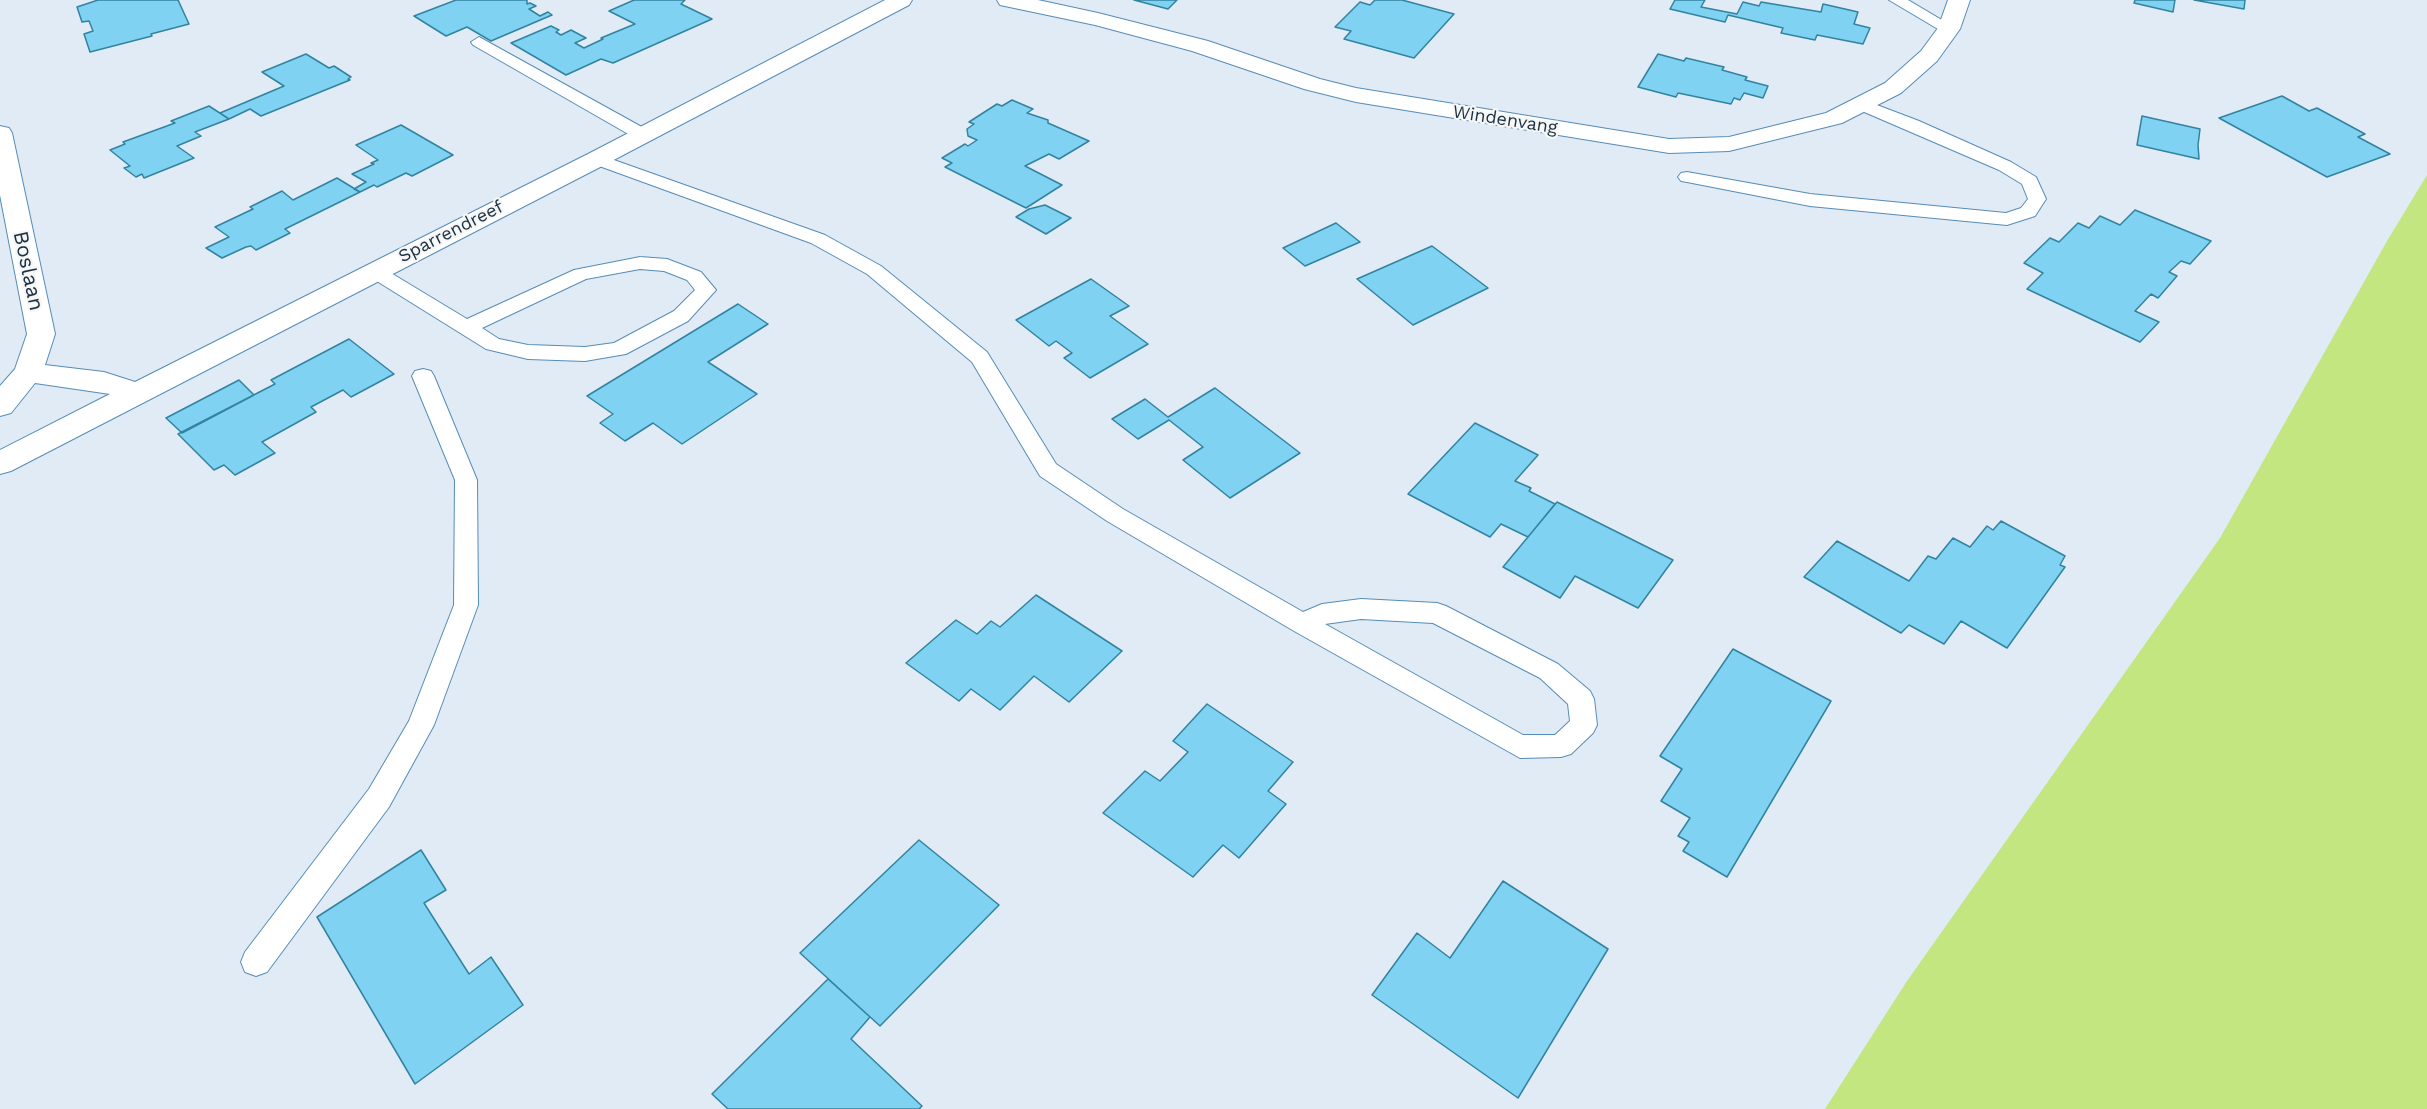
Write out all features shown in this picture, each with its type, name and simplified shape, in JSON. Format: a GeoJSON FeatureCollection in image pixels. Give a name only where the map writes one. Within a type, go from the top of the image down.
{"type":"FeatureCollection","features":[{"type":"Feature","properties":{"kind":"street","name":"Sparrendreef"},"geometry":{"type":"LineString","coordinates":[[0,463],[597,159],[901,0]]}},
{"type":"Feature","properties":{"kind":"street","name":"Windenvang"},"geometry":{"type":"LineString","coordinates":[[1008,0],[1098,19],[1200,46],[1312,84],[1356,95],[1669,146],[1729,144],[1834,118],[1893,88],[1929,56],[1949,29],[1959,0]]}},
{"type":"Feature","properties":{"kind":"street","name":"Boslaan"},"geometry":{"type":"LineString","coordinates":[[0,133],[41,334],[28,372],[0,406]]}},
{"type":"Feature","properties":{"kind":"street"},"geometry":{"type":"LineString","coordinates":[[28,372],[104,382],[138,393]]}},
{"type":"Feature","properties":{"kind":"lane"},"geometry":{"type":"LineString","coordinates":[[1898,0],[1949,29]]}},
{"type":"Feature","properties":{"kind":"lane"},"geometry":{"type":"LineString","coordinates":[[479,42],[643,135]]}},
{"type":"Feature","properties":{"kind":"lane"},"geometry":{"type":"LineString","coordinates":[[1688,177],[1810,200],[2007,219],[2028,212],[2037,199],[2030,182],[2005,166],[1913,124],[1861,104]]}},
{"type":"Feature","properties":{"kind":"lane"},"geometry":{"type":"LineString","coordinates":[[597,159],[818,239],[874,270],[980,357],[1048,470],[1115,515],[1303,624],[1521,747],[1561,746],[1584,725],[1581,699],[1549,671],[1437,613],[1361,609],[1322,614],[1303,624]]}},
{"type":"Feature","properties":{"kind":"lane"},"geometry":{"type":"LineString","coordinates":[[374,271],[466,328],[493,344],[528,352],[585,354],[619,349],[681,315],[706,290],[694,276],[668,265],[640,263],[581,274],[466,328]]}},
{"type":"Feature","properties":{"kind":"lane"},"geometry":{"type":"LineString","coordinates":[[256,962],[380,798],[421,725],[466,605],[466,480],[423,376]]}},
{"type":"Feature","properties":{"kind":"green space"},"geometry":{"type":"Polygon","coordinates":[[[2427,175],[2427,1109],[1825,1109],[1907,981],[2220,538],[2387,241],[2427,175]]]}},
{"type":"Feature","properties":{"kind":"building"},"geometry":{"type":"Polygon","coordinates":[[[98,0],[178,0],[189,24],[90,52],[84,34],[93,31],[89,21],[82,22],[77,7],[98,0]]]}},
{"type":"Feature","properties":{"kind":"building"},"geometry":{"type":"Polygon","coordinates":[[[456,0],[527,0],[527,4],[536,6],[529,9],[540,16],[548,12],[552,15],[491,41],[467,27],[446,36],[414,16],[456,0]]]}},
{"type":"Feature","properties":{"kind":"building"},"geometry":{"type":"Polygon","coordinates":[[[634,0],[685,0],[681,4],[712,19],[613,63],[601,59],[566,75],[511,43],[551,26],[559,30],[556,32],[561,35],[571,30],[586,38],[575,43],[584,48],[603,39],[601,38],[635,24],[609,11],[634,0]]]}},
{"type":"Feature","properties":{"kind":"building"},"geometry":{"type":"Polygon","coordinates":[[[1134,0],[1177,0],[1168,9],[1134,0]]]}},
{"type":"Feature","properties":{"kind":"building"},"geometry":{"type":"Polygon","coordinates":[[[1375,0],[1402,0],[1454,14],[1414,58],[1344,39],[1351,31],[1335,27],[1360,2],[1370,5],[1375,0]]]}},
{"type":"Feature","properties":{"kind":"building"},"geometry":{"type":"Polygon","coordinates":[[[1675,0],[1705,0],[1701,7],[1737,14],[1743,2],[1759,6],[1761,2],[1821,12],[1823,4],[1858,12],[1854,24],[1870,28],[1863,44],[1817,35],[1815,40],[1781,33],[1783,28],[1728,15],[1725,22],[1670,9],[1675,0]]]}},
{"type":"Feature","properties":{"kind":"building"},"geometry":{"type":"Polygon","coordinates":[[[2135,0],[2175,0],[2173,12],[2134,3],[2135,0]]]}},
{"type":"Feature","properties":{"kind":"building"},"geometry":{"type":"Polygon","coordinates":[[[2194,0],[2245,0],[2244,9],[2194,0]]]}},
{"type":"Feature","properties":{"kind":"building"},"geometry":{"type":"Polygon","coordinates":[[[306,54],[329,68],[334,66],[351,77],[348,79],[350,80],[261,116],[250,109],[229,119],[220,113],[284,86],[262,72],[306,54]]]}},
{"type":"Feature","properties":{"kind":"building"},"geometry":{"type":"Polygon","coordinates":[[[1658,54],[1684,61],[1686,58],[1724,67],[1722,70],[1747,77],[1745,80],[1768,86],[1763,98],[1744,93],[1740,100],[1734,98],[1731,104],[1678,93],[1676,97],[1638,87],[1658,54]]]}},
{"type":"Feature","properties":{"kind":"building"},"geometry":{"type":"Polygon","coordinates":[[[2282,96],[2309,111],[2317,108],[2365,134],[2358,137],[2390,154],[2327,177],[2219,118],[2282,96]]]}},
{"type":"Feature","properties":{"kind":"building"},"geometry":{"type":"Polygon","coordinates":[[[1012,100],[1033,109],[1027,113],[1048,120],[1048,123],[1089,141],[1059,159],[1049,154],[1025,166],[1062,185],[1026,208],[945,167],[952,163],[942,158],[965,144],[968,146],[977,140],[968,136],[967,129],[974,124],[969,122],[997,104],[1002,106],[1012,100]]]}},
{"type":"Feature","properties":{"kind":"building"},"geometry":{"type":"Polygon","coordinates":[[[209,106],[229,119],[195,132],[201,136],[177,146],[194,158],[144,178],[142,174],[136,177],[124,168],[130,166],[110,150],[125,144],[123,142],[175,123],[171,121],[209,106]]]}},
{"type":"Feature","properties":{"kind":"building"},"geometry":{"type":"Polygon","coordinates":[[[2142,116],[2200,129],[2199,159],[2137,145],[2142,116]]]}},
{"type":"Feature","properties":{"kind":"building"},"geometry":{"type":"Polygon","coordinates":[[[401,125],[453,155],[412,176],[406,173],[377,187],[374,185],[360,192],[354,189],[366,182],[352,174],[378,160],[356,145],[401,125]]]}},
{"type":"Feature","properties":{"kind":"building"},"geometry":{"type":"Polygon","coordinates":[[[337,178],[360,192],[285,229],[290,233],[256,250],[251,246],[246,247],[222,258],[206,248],[229,237],[215,227],[253,209],[250,207],[282,191],[293,200],[337,178]]]}},
{"type":"Feature","properties":{"kind":"building"},"geometry":{"type":"Polygon","coordinates":[[[1045,205],[1071,218],[1046,234],[1016,217],[1029,209],[1045,205]]]}},
{"type":"Feature","properties":{"kind":"building"},"geometry":{"type":"Polygon","coordinates":[[[2135,210],[2211,241],[2190,264],[2181,261],[2169,272],[2177,276],[2158,298],[2151,294],[2135,311],[2159,322],[2140,342],[2027,289],[2043,273],[2024,263],[2050,238],[2059,242],[2078,223],[2089,228],[2100,216],[2120,225],[2135,210]]]}},
{"type":"Feature","properties":{"kind":"building"},"geometry":{"type":"Polygon","coordinates":[[[1336,223],[1360,242],[1305,266],[1283,248],[1336,223]]]}},
{"type":"Feature","properties":{"kind":"building"},"geometry":{"type":"Polygon","coordinates":[[[1432,246],[1488,288],[1413,325],[1357,279],[1432,246]]]}},
{"type":"Feature","properties":{"kind":"building"},"geometry":{"type":"Polygon","coordinates":[[[1091,279],[1129,306],[1110,316],[1148,344],[1090,378],[1064,358],[1072,353],[1056,341],[1049,346],[1016,320],[1091,279]]]}},
{"type":"Feature","properties":{"kind":"building"},"geometry":{"type":"Polygon","coordinates":[[[738,304],[768,324],[708,362],[757,394],[682,444],[653,423],[625,441],[600,423],[613,414],[587,396],[738,304]]]}},
{"type":"Feature","properties":{"kind":"building"},"geometry":{"type":"Polygon","coordinates":[[[349,339],[394,374],[351,397],[343,390],[311,407],[316,412],[262,442],[275,453],[235,475],[224,465],[214,470],[178,434],[275,384],[271,380],[349,339]]]}},
{"type":"Feature","properties":{"kind":"building"},"geometry":{"type":"Polygon","coordinates":[[[239,380],[254,395],[182,433],[166,418],[239,380]]]}},
{"type":"Feature","properties":{"kind":"building"},"geometry":{"type":"Polygon","coordinates":[[[1215,388],[1300,453],[1230,498],[1183,460],[1203,447],[1169,420],[1138,439],[1112,419],[1145,399],[1168,417],[1215,388]]]}},
{"type":"Feature","properties":{"kind":"building"},"geometry":{"type":"Polygon","coordinates":[[[1475,423],[1538,455],[1515,481],[1531,488],[1529,491],[1555,504],[1528,537],[1501,524],[1490,537],[1408,494],[1475,423]]]}},
{"type":"Feature","properties":{"kind":"building"},"geometry":{"type":"Polygon","coordinates":[[[1557,502],[1673,560],[1638,608],[1575,576],[1560,598],[1503,567],[1557,502]]]}},
{"type":"Feature","properties":{"kind":"building"},"geometry":{"type":"Polygon","coordinates":[[[2001,521],[2065,556],[2060,565],[2065,567],[2007,648],[1961,621],[1944,644],[1909,625],[1901,633],[1804,577],[1837,541],[1909,581],[1928,556],[1936,559],[1953,538],[1970,547],[1987,526],[1993,530],[2001,521]]]}},
{"type":"Feature","properties":{"kind":"building"},"geometry":{"type":"Polygon","coordinates":[[[1036,595],[1122,651],[1069,702],[1034,676],[1000,710],[971,689],[959,701],[906,663],[956,620],[977,634],[991,621],[1000,627],[1036,595]]]}},
{"type":"Feature","properties":{"kind":"building"},"geometry":{"type":"Polygon","coordinates":[[[1733,649],[1831,701],[1727,877],[1683,851],[1689,842],[1678,836],[1690,818],[1661,801],[1682,769],[1660,756],[1733,649]]]}},
{"type":"Feature","properties":{"kind":"building"},"geometry":{"type":"Polygon","coordinates":[[[1207,704],[1293,762],[1268,791],[1286,804],[1239,858],[1223,845],[1193,877],[1103,813],[1145,771],[1160,781],[1188,752],[1173,741],[1207,704]]]}},
{"type":"Feature","properties":{"kind":"building"},"geometry":{"type":"Polygon","coordinates":[[[919,840],[999,905],[880,1026],[800,953],[919,840]]]}},
{"type":"Feature","properties":{"kind":"building"},"geometry":{"type":"Polygon","coordinates":[[[421,850],[446,890],[424,903],[469,974],[491,957],[523,1005],[415,1084],[317,917],[421,850]]]}},
{"type":"Feature","properties":{"kind":"building"},"geometry":{"type":"Polygon","coordinates":[[[1503,881],[1608,949],[1518,1098],[1372,995],[1417,933],[1450,958],[1503,881]]]}},
{"type":"Feature","properties":{"kind":"building"},"geometry":{"type":"Polygon","coordinates":[[[828,979],[870,1017],[851,1039],[922,1106],[919,1109],[728,1109],[712,1094],[828,979]]]}}]}
